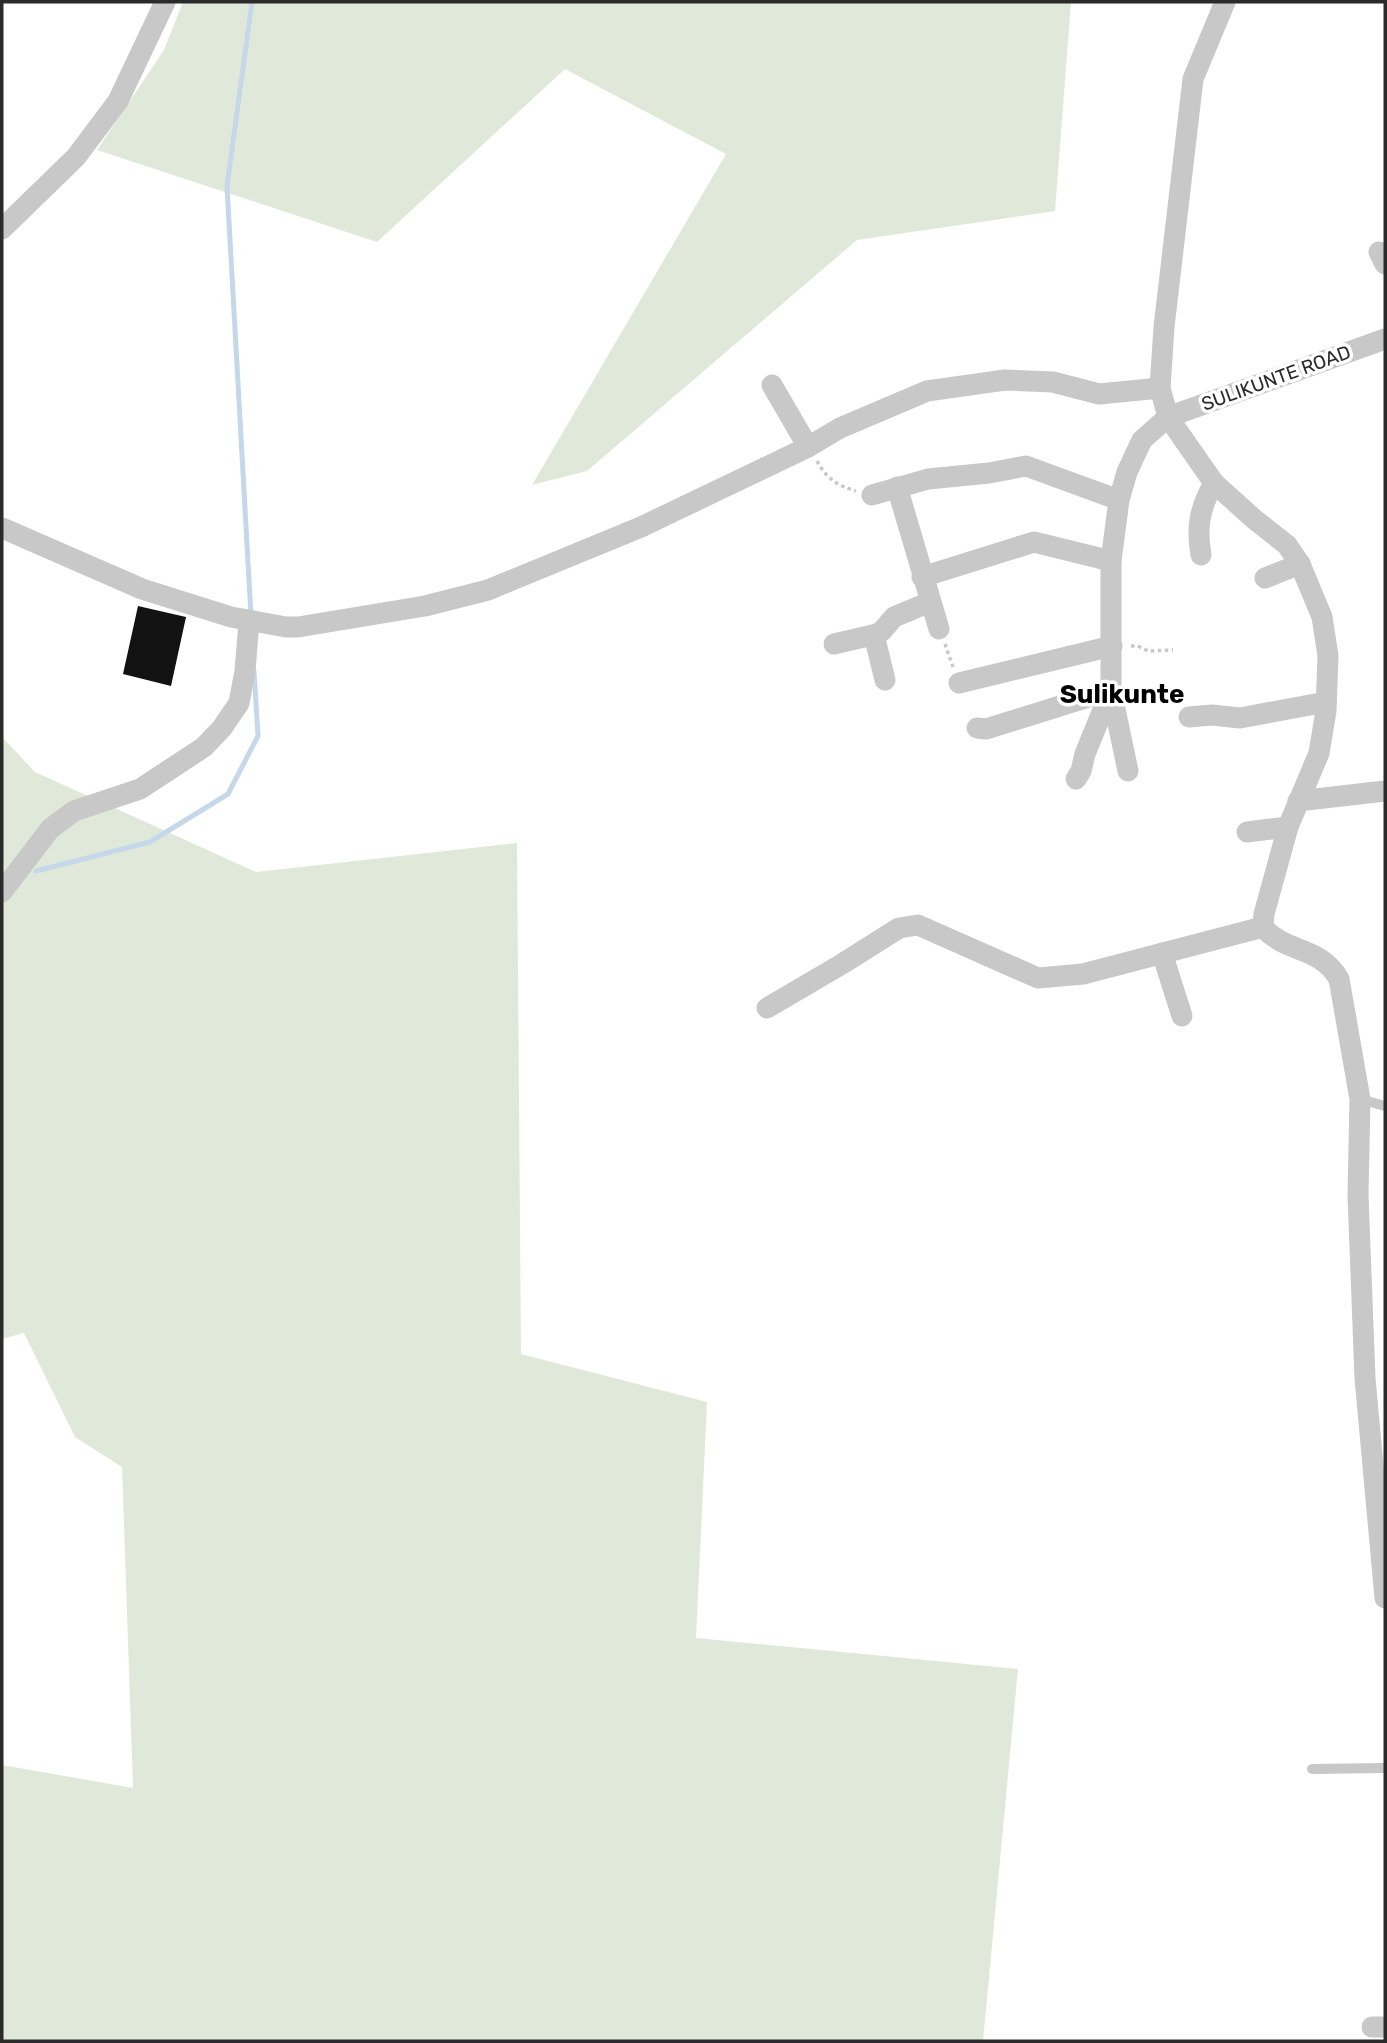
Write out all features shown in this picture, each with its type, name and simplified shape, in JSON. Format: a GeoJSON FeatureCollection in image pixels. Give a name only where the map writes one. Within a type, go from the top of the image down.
{"type":"FeatureCollection","features":[{"type":"Feature","properties":{"kind":"street"},"geometry":{"type":"LineString","coordinates":[[2,229],[76,157],[98,129],[122,94],[165,2]]}},
{"type":"Feature","properties":{"kind":"street"},"geometry":{"type":"LineString","coordinates":[[1225,2],[1193,79],[1164,327],[1160,388],[1168,416],[1214,483],[1287,545],[1300,564],[1322,617],[1328,656],[1326,702],[1319,753],[1288,827],[1264,914],[1263,927],[1272,937],[1324,959],[1339,979],[1360,1099],[1359,1195],[1364,1378],[1385,1598]]}},
{"type":"Feature","properties":{"kind":"street","name":"SULIKUNTE ROAD"},"geometry":{"type":"LineString","coordinates":[[1168,416],[1385,339]]}},
{"type":"Feature","properties":{"kind":"street"},"geometry":{"type":"LineString","coordinates":[[2,528],[142,589],[231,617],[298,627],[425,606],[488,590],[642,527],[808,447],[841,428],[914,396],[940,388],[1005,380],[1053,382],[1099,394],[1160,388]]}},
{"type":"Feature","properties":{"kind":"street"},"geometry":{"type":"LineString","coordinates":[[772,385],[808,447]]}},
{"type":"Feature","properties":{"kind":"street"},"geometry":{"type":"LineString","coordinates":[[1128,771],[1111,690],[1111,561],[1119,500],[1127,472],[1142,440],[1168,416]]}},
{"type":"Feature","properties":{"kind":"street"},"geometry":{"type":"LineString","coordinates":[[872,495],[928,479],[1026,466],[1119,500]]}},
{"type":"Feature","properties":{"kind":"street"},"geometry":{"type":"LineString","coordinates":[[1201,555],[1199,518],[1204,499],[1214,483]]}},
{"type":"Feature","properties":{"kind":"street"},"geometry":{"type":"LineString","coordinates":[[897,486],[939,629]]}},
{"type":"Feature","properties":{"kind":"street"},"geometry":{"type":"LineString","coordinates":[[922,576],[1034,542],[1111,561]]}},
{"type":"Feature","properties":{"kind":"street"},"geometry":{"type":"LineString","coordinates":[[1265,578],[1300,564]]}},
{"type":"Feature","properties":{"kind":"street"},"geometry":{"type":"LineString","coordinates":[[834,644],[874,635],[882,631],[894,617],[930,602]]}},
{"type":"Feature","properties":{"kind":"street"},"geometry":{"type":"LineString","coordinates":[[2,892],[50,829],[74,811],[139,789],[204,747],[222,728],[239,703],[255,622]]}},
{"type":"Feature","properties":{"kind":"street"},"geometry":{"type":"LineString","coordinates":[[874,635],[885,680]]}},
{"type":"Feature","properties":{"kind":"street"},"geometry":{"type":"LineString","coordinates":[[959,683],[1111,646]]}},
{"type":"Feature","properties":{"kind":"street"},"geometry":{"type":"LineString","coordinates":[[977,728],[986,729],[1111,690]]}},
{"type":"Feature","properties":{"kind":"street"},"geometry":{"type":"LineString","coordinates":[[1076,779],[1111,690]]}},
{"type":"Feature","properties":{"kind":"street"},"geometry":{"type":"LineString","coordinates":[[1189,717],[1212,715],[1240,718],[1326,702]]}},
{"type":"Feature","properties":{"kind":"street"},"geometry":{"type":"LineString","coordinates":[[1298,801],[1385,791]]}},
{"type":"Feature","properties":{"kind":"street"},"geometry":{"type":"LineString","coordinates":[[1247,832],[1288,827]]}},
{"type":"Feature","properties":{"kind":"street"},"geometry":{"type":"LineString","coordinates":[[767,1008],[898,928],[918,925],[1038,978],[1083,974],[1263,927]]}},
{"type":"Feature","properties":{"kind":"street"},"geometry":{"type":"LineString","coordinates":[[1162,953],[1182,1016]]}},
{"type":"Feature","properties":{"kind":"lane"},"geometry":{"type":"LineString","coordinates":[[1360,1099],[1385,1106]]}},
{"type":"Feature","properties":{"kind":"lane"},"geometry":{"type":"LineString","coordinates":[[1312,1769],[1385,1768]]}},
{"type":"Feature","properties":{"kind":"path"},"geometry":{"type":"LineString","coordinates":[[808,447],[824,474],[841,487],[872,495]]}},
{"type":"Feature","properties":{"kind":"path"},"geometry":{"type":"LineString","coordinates":[[939,629],[959,683]]}},
{"type":"Feature","properties":{"kind":"path"},"geometry":{"type":"LineString","coordinates":[[1111,646],[1138,646],[1148,651],[1173,650]]}},
{"type":"Feature","properties":{"kind":"green space"},"geometry":{"type":"Polygon","coordinates":[[[183,2],[1071,2],[1055,211],[857,240],[587,471],[532,485],[726,154],[565,69],[377,242],[97,150],[164,50],[183,2]]]}},
{"type":"Feature","properties":{"kind":"green space"},"geometry":{"type":"Polygon","coordinates":[[[2,737],[35,772],[256,872],[517,843],[521,1354],[707,1402],[696,1638],[1018,1669],[983,2041],[2,2041],[2,1765],[133,1788],[122,1467],[75,1437],[24,1333],[2,1339],[2,737]]]}},
{"type":"Feature","properties":{"kind":"building"},"geometry":{"type":"Polygon","coordinates":[[[138,606],[186,617],[171,686],[123,674],[138,606]]]}},
{"type":"Feature","properties":{"kind":"waterway"},"geometry":{"type":"LineString","coordinates":[[251,616],[227,186],[252,2]]}},
{"type":"Feature","properties":{"kind":"waterway"},"geometry":{"type":"LineString","coordinates":[[36,871],[150,842],[228,794],[258,736],[254,671]]}},
{"type":"Feature","properties":{"kind":"district","name":"Sulikunte"},"geometry":{"type":"Point","coordinates":[1122,694]}}]}
